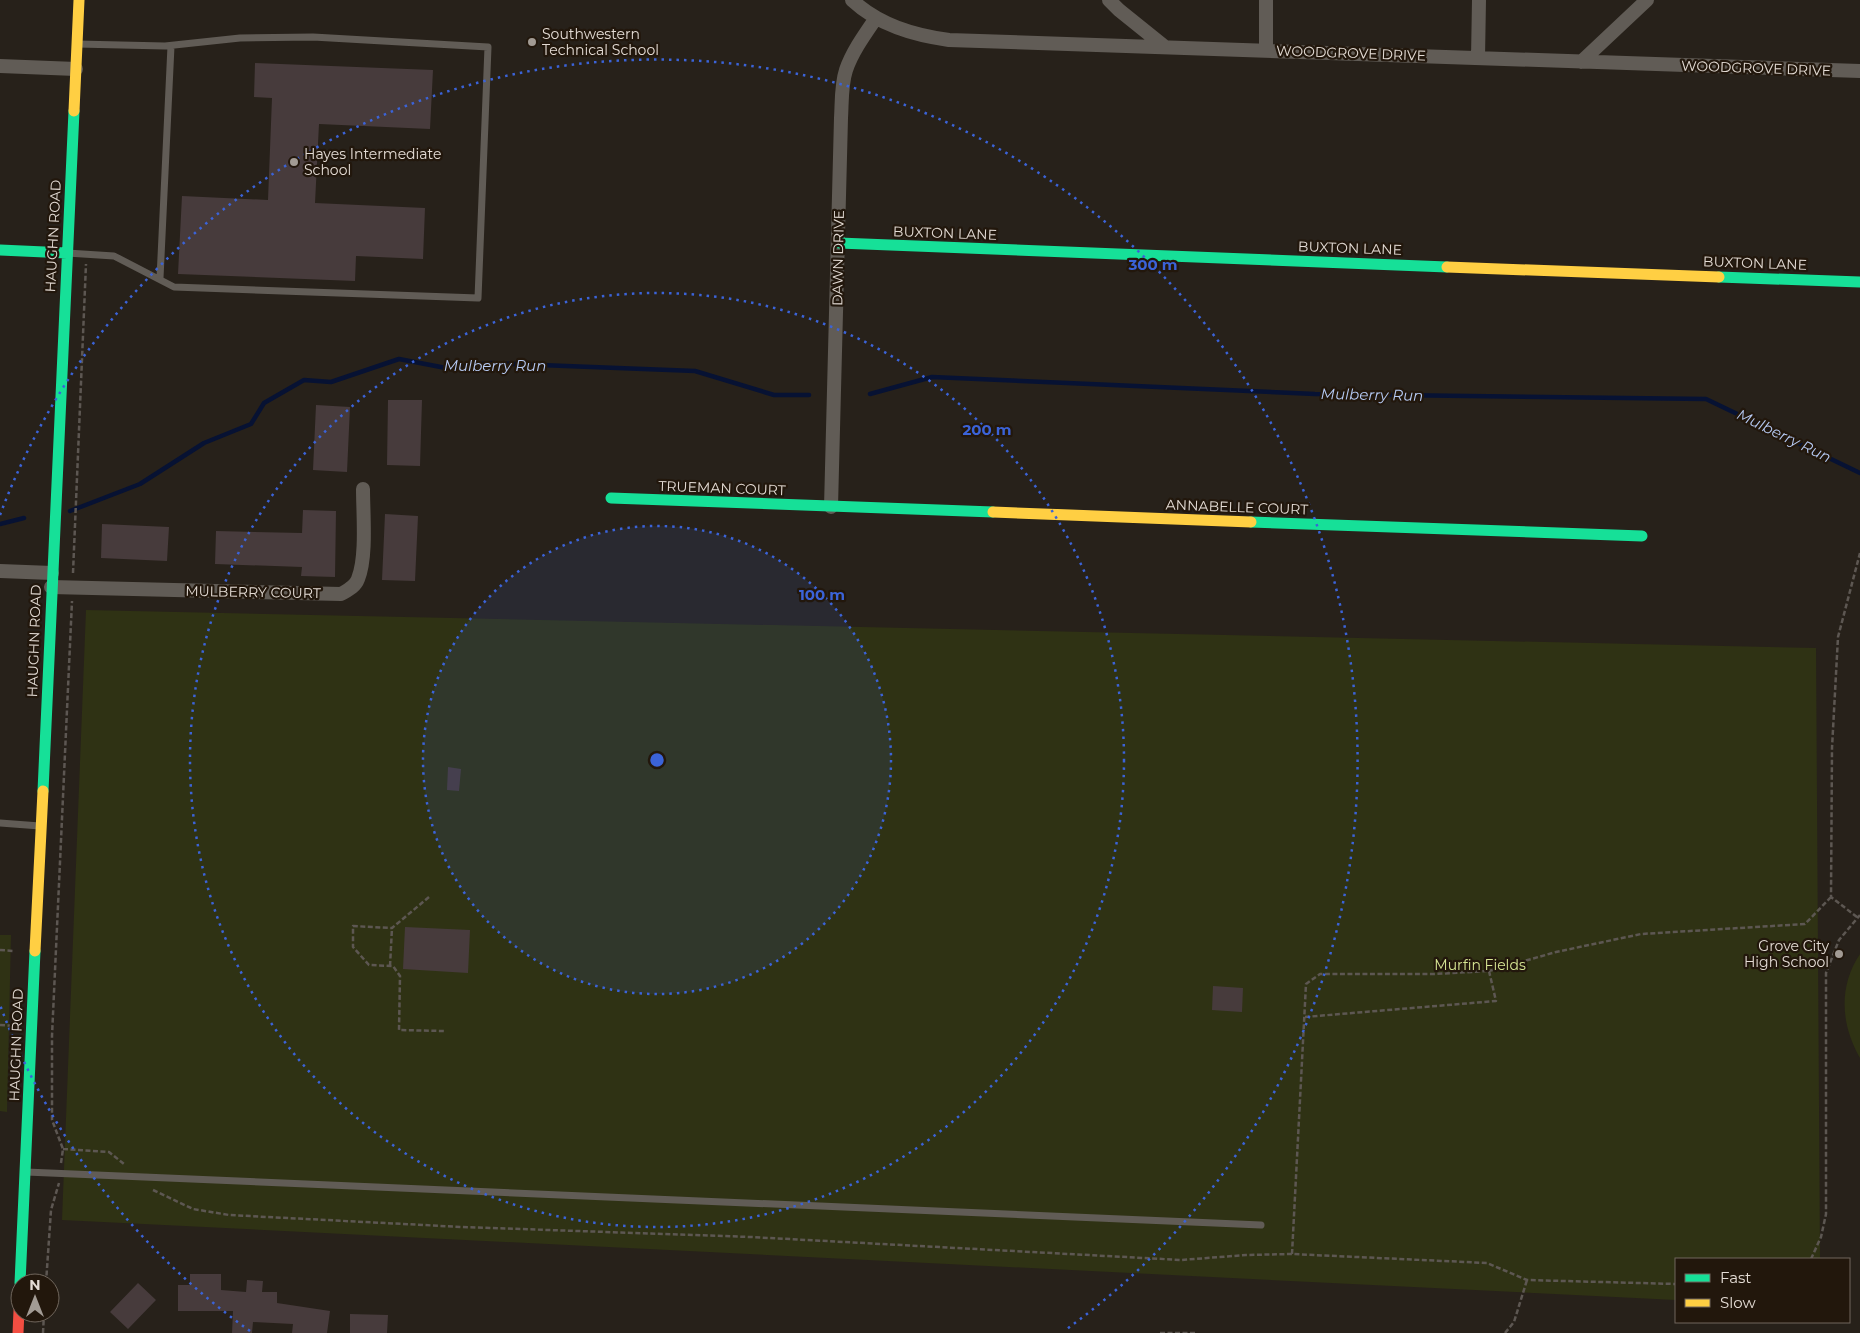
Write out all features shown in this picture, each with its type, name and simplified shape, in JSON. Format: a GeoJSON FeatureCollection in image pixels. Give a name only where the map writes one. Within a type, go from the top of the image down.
{"type":"FeatureCollection","features":[{"type":"Feature","properties":{"kind":"street","name":"HAUGHN ROAD"},"geometry":{"type":"LineString","coordinates":[[21,1273],[79,0]]}},
{"type":"Feature","properties":{"kind":"street","name":"WOODGROVE DRIVE"},"geometry":{"type":"LineString","coordinates":[[852,0],[863,10],[892,26],[910,32],[949,40],[1860,71]]}},
{"type":"Feature","properties":{"kind":"street"},"geometry":{"type":"LineString","coordinates":[[1109,0],[1166,47]]}},
{"type":"Feature","properties":{"kind":"street"},"geometry":{"type":"LineString","coordinates":[[1266,0],[1266,50]]}},
{"type":"Feature","properties":{"kind":"street"},"geometry":{"type":"LineString","coordinates":[[1478,58],[1479,0]]}},
{"type":"Feature","properties":{"kind":"street"},"geometry":{"type":"LineString","coordinates":[[1581,62],[1648,0]]}},
{"type":"Feature","properties":{"kind":"street","name":"DAWN DRIVE"},"geometry":{"type":"LineString","coordinates":[[832,507],[841,118],[846,71],[876,18]]}},
{"type":"Feature","properties":{"kind":"street"},"geometry":{"type":"LineString","coordinates":[[0,66],[76,69]]}},
{"type":"Feature","properties":{"kind":"street","name":"BUXTON LANE"},"geometry":{"type":"LineString","coordinates":[[839,243],[1860,282]]}},
{"type":"Feature","properties":{"kind":"street"},"geometry":{"type":"LineString","coordinates":[[0,250],[67,253]]}},
{"type":"Feature","properties":{"kind":"street","name":"MULBERRY COURT"},"geometry":{"type":"LineString","coordinates":[[0,571],[51,580],[72,587],[341,594],[351,589],[358,580],[362,565],[363,489]]}},
{"type":"Feature","properties":{"kind":"street","name":"TRUEMAN COURT"},"geometry":{"type":"LineString","coordinates":[[611,498],[832,507]]}},
{"type":"Feature","properties":{"kind":"street","name":"ANNABELLE COURT"},"geometry":{"type":"LineString","coordinates":[[832,507],[1642,536]]}},
{"type":"Feature","properties":{"kind":"lane"},"geometry":{"type":"LineString","coordinates":[[67,253],[114,256],[160,278],[174,287],[478,298],[488,47],[313,37],[240,38],[171,46],[77,44]]}},
{"type":"Feature","properties":{"kind":"lane"},"geometry":{"type":"LineString","coordinates":[[160,278],[171,46]]}},
{"type":"Feature","properties":{"kind":"lane"},"geometry":{"type":"LineString","coordinates":[[0,823],[41,826]]}},
{"type":"Feature","properties":{"kind":"lane"},"geometry":{"type":"LineString","coordinates":[[26,1172],[1261,1225]]}},
{"type":"Feature","properties":{"kind":"path"},"geometry":{"type":"LineString","coordinates":[[47,1273],[51,1210],[59,1185],[62,1149],[52,1120],[52,1036],[76,500]]}},
{"type":"Feature","properties":{"kind":"path"},"geometry":{"type":"LineString","coordinates":[[1292,1254],[1306,984],[1320,974],[1434,974],[1489,971],[1556,952],[1641,934],[1805,924],[1831,897],[1832,748],[1838,636],[1860,553]]}},
{"type":"Feature","properties":{"kind":"path"},"geometry":{"type":"LineString","coordinates":[[429,897],[392,928],[353,926],[353,947],[369,965],[393,966],[400,976],[398,1030],[444,1031]]}},
{"type":"Feature","properties":{"kind":"path"},"geometry":{"type":"LineString","coordinates":[[1811,1258],[1821,1237],[1826,1214],[1826,973],[1839,940],[1859,916],[1831,897]]}},
{"type":"Feature","properties":{"kind":"path"},"geometry":{"type":"LineString","coordinates":[[390,966],[392,928]]}},
{"type":"Feature","properties":{"kind":"path"},"geometry":{"type":"LineString","coordinates":[[0,950],[14,951]]}},
{"type":"Feature","properties":{"kind":"path"},"geometry":{"type":"LineString","coordinates":[[1304,1017],[1496,1001],[1489,971]]}},
{"type":"Feature","properties":{"kind":"path"},"geometry":{"type":"LineString","coordinates":[[62,1149],[109,1152],[154,1190],[193,1209],[229,1216],[462,1227],[750,1237],[1182,1260],[1246,1255],[1292,1254],[1486,1263],[1527,1280],[1675,1284]]}},
{"type":"Feature","properties":{"kind":"path"},"geometry":{"type":"LineString","coordinates":[[145,1190],[154,1190]]}},
{"type":"Feature","properties":{"kind":"path"},"geometry":{"type":"LineString","coordinates":[[1505,1333],[1514,1322],[1527,1280]]}},
{"type":"Feature","properties":{"kind":"path"},"geometry":{"type":"LineString","coordinates":[[1160,1333],[1196,1333]]}},
{"type":"Feature","properties":{"kind":"green space","name":"Murfin Fields"},"geometry":{"type":"Polygon","coordinates":[[[86,610],[1816,648],[1820,1258],[1675,1258],[1675,1300],[62,1220],[86,610]]]}},
{"type":"Feature","properties":{"kind":"green space"},"geometry":{"type":"Polygon","coordinates":[[[0,935],[11,935],[7,1112],[0,1111],[0,935]]]}},
{"type":"Feature","properties":{"kind":"green space"},"geometry":{"type":"Polygon","coordinates":[[[1860,954],[1860,1058],[1849,1032],[1846,1019],[1845,993],[1853,967],[1860,954]]]}},
{"type":"Feature","properties":{"kind":"building","name":"Hayes Intermediate School"},"geometry":{"type":"Polygon","coordinates":[[[255,63],[433,70],[430,129],[319,124],[315,203],[425,208],[423,259],[356,256],[355,281],[178,274],[182,196],[268,200],[272,98],[254,97],[255,63]]]}},
{"type":"Feature","properties":{"kind":"building"},"geometry":{"type":"Polygon","coordinates":[[[388,400],[422,400],[420,466],[387,465],[388,400]]]}},
{"type":"Feature","properties":{"kind":"building"},"geometry":{"type":"Polygon","coordinates":[[[316,405],[350,407],[347,472],[313,470],[316,405]]]}},
{"type":"Feature","properties":{"kind":"building"},"geometry":{"type":"Polygon","coordinates":[[[303,510],[336,511],[335,577],[301,576],[302,567],[215,564],[216,531],[302,533],[303,510]]]}},
{"type":"Feature","properties":{"kind":"building"},"geometry":{"type":"Polygon","coordinates":[[[385,514],[418,516],[415,581],[382,580],[385,514]]]}},
{"type":"Feature","properties":{"kind":"building"},"geometry":{"type":"Polygon","coordinates":[[[102,524],[169,527],[167,561],[101,558],[102,524]]]}},
{"type":"Feature","properties":{"kind":"building"},"geometry":{"type":"Polygon","coordinates":[[[448,767],[461,769],[459,791],[447,790],[448,767]]]}},
{"type":"Feature","properties":{"kind":"building"},"geometry":{"type":"Polygon","coordinates":[[[405,927],[470,930],[468,973],[403,969],[405,927]]]}},
{"type":"Feature","properties":{"kind":"building"},"geometry":{"type":"Polygon","coordinates":[[[1213,986],[1243,988],[1242,1012],[1212,1010],[1213,986]]]}},
{"type":"Feature","properties":{"kind":"building"},"geometry":{"type":"Polygon","coordinates":[[[190,1274],[221,1274],[221,1290],[246,1292],[247,1280],[263,1281],[262,1292],[277,1292],[277,1303],[330,1311],[327,1333],[292,1333],[293,1324],[253,1322],[252,1333],[232,1333],[233,1311],[178,1311],[178,1285],[190,1285],[190,1274]]]}},
{"type":"Feature","properties":{"kind":"building"},"geometry":{"type":"Polygon","coordinates":[[[138,1283],[156,1300],[128,1329],[110,1312],[138,1283]]]}},
{"type":"Feature","properties":{"kind":"building"},"geometry":{"type":"Polygon","coordinates":[[[350,1314],[388,1315],[387,1333],[350,1333],[350,1314]]]}},
{"type":"Feature","properties":{"kind":"waterway","name":"Mulberry Run"},"geometry":{"type":"LineString","coordinates":[[70,511],[140,484],[204,443],[251,424],[264,403],[304,380],[331,382],[399,359],[446,368],[491,363],[695,371],[774,395],[809,395]]}},
{"type":"Feature","properties":{"kind":"waterway","name":"Mulberry Run"},"geometry":{"type":"LineString","coordinates":[[870,394],[932,377],[1315,394],[1706,399],[1860,473]]}},
{"type":"Feature","properties":{"kind":"waterway","name":"Mulberry Run"},"geometry":{"type":"LineString","coordinates":[[0,524],[24,518]]}},
{"type":"Feature","properties":{"kind":"traffic: fast"},"geometry":{"type":"LineString","coordinates":[[43,791],[74,111]]}},
{"type":"Feature","properties":{"kind":"traffic: fast"},"geometry":{"type":"LineString","coordinates":[[839,243],[1447,267]]}},
{"type":"Feature","properties":{"kind":"traffic: fast"},"geometry":{"type":"LineString","coordinates":[[0,250],[67,253]]}},
{"type":"Feature","properties":{"kind":"traffic: fast"},"geometry":{"type":"LineString","coordinates":[[1719,277],[1860,282]]}},
{"type":"Feature","properties":{"kind":"traffic: fast"},"geometry":{"type":"LineString","coordinates":[[611,498],[993,512]]}},
{"type":"Feature","properties":{"kind":"traffic: fast"},"geometry":{"type":"LineString","coordinates":[[1251,522],[1642,536]]}},
{"type":"Feature","properties":{"kind":"traffic: fast"},"geometry":{"type":"LineString","coordinates":[[20,1273],[35,951]]}},
{"type":"Feature","properties":{"kind":"traffic: slow"},"geometry":{"type":"LineString","coordinates":[[74,111],[79,0]]}},
{"type":"Feature","properties":{"kind":"traffic: slow"},"geometry":{"type":"LineString","coordinates":[[1447,267],[1719,277]]}},
{"type":"Feature","properties":{"kind":"traffic: slow"},"geometry":{"type":"LineString","coordinates":[[993,512],[1251,522]]}},
{"type":"Feature","properties":{"kind":"traffic: slow"},"geometry":{"type":"LineString","coordinates":[[35,951],[43,791]]}},
{"type":"Feature","properties":{"kind":"traffic: jam"},"geometry":{"type":"LineString","coordinates":[[18,1323],[18,1333]]}},
{"type":"Feature","properties":{"kind":"place","name":"Southwestern Technical School"},"geometry":{"type":"Point","coordinates":[532,42]}},
{"type":"Feature","properties":{"kind":"place","name":"Hayes Intermediate School"},"geometry":{"type":"Point","coordinates":[294,162]}},
{"type":"Feature","properties":{"kind":"place","name":"Grove City High School"},"geometry":{"type":"Point","coordinates":[1839,954]}}]}
